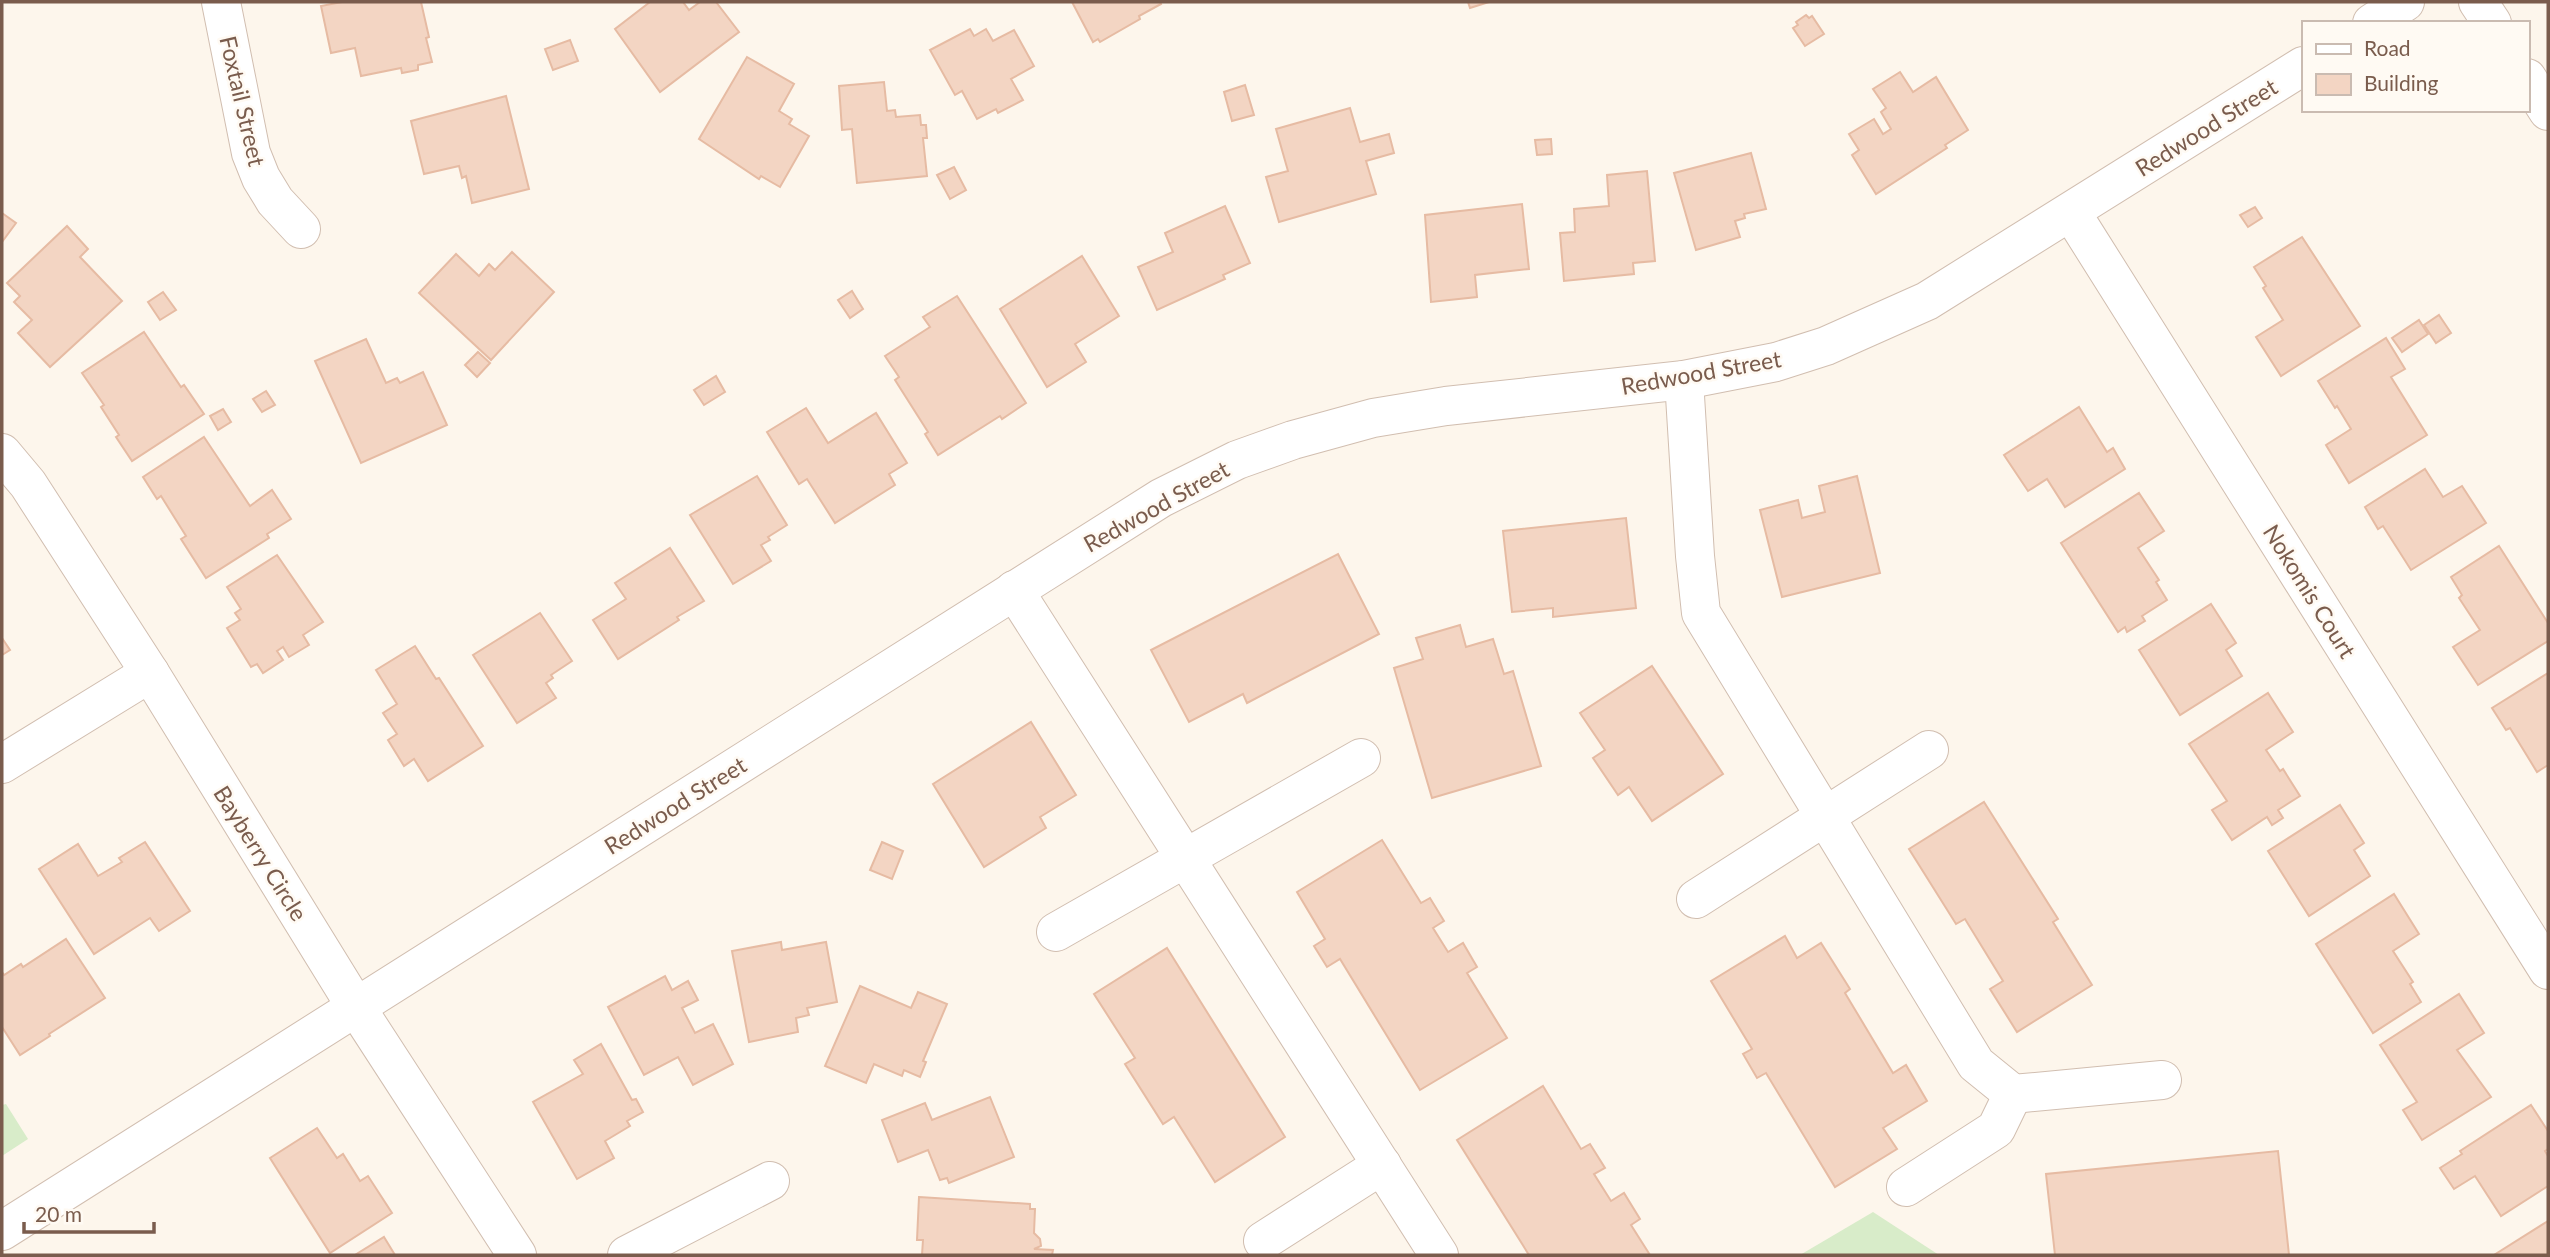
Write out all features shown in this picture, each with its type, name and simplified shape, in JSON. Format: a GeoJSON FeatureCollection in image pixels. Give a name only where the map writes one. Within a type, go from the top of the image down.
{"type":"FeatureCollection","features":[{"type":"Feature","properties":{"kind":"street","name":"Foxtail Street"},"geometry":{"type":"LineString","coordinates":[[220,2],[251,153],[275,201],[301,229]]}},
{"type":"Feature","properties":{"kind":"street"},"geometry":{"type":"LineString","coordinates":[[2375,21],[2405,2]]}},
{"type":"Feature","properties":{"kind":"street"},"geometry":{"type":"LineString","coordinates":[[2478,2],[2491,21]]}},
{"type":"Feature","properties":{"kind":"street","name":"Redwood Street"},"geometry":{"type":"LineString","coordinates":[[2,1231],[1161,498],[1237,460],[1293,440],[1373,418],[1446,406],[1684,380],[1776,362],[1826,346],[1927,301],[2302,67]]}},
{"type":"Feature","properties":{"kind":"street"},"geometry":{"type":"LineString","coordinates":[[2529,81],[2548,111]]}},
{"type":"Feature","properties":{"kind":"street","name":"Nokomis Court"},"geometry":{"type":"LineString","coordinates":[[2071,212],[2548,970]]}},
{"type":"Feature","properties":{"kind":"street"},"geometry":{"type":"LineString","coordinates":[[1684,380],[1701,614],[1976,1064],[2013,1094],[2162,1080]]}},
{"type":"Feature","properties":{"kind":"street","name":"Bayberry Circle"},"geometry":{"type":"LineString","coordinates":[[2,453],[28,484],[150,673],[356,1007],[517,1255]]}},
{"type":"Feature","properties":{"kind":"street"},"geometry":{"type":"LineString","coordinates":[[1014,590],[1439,1255]]}},
{"type":"Feature","properties":{"kind":"street"},"geometry":{"type":"LineString","coordinates":[[2,764],[150,673]]}},
{"type":"Feature","properties":{"kind":"street"},"geometry":{"type":"LineString","coordinates":[[1696,899],[1929,750]]}},
{"type":"Feature","properties":{"kind":"street"},"geometry":{"type":"LineString","coordinates":[[1056,932],[1361,758]]}},
{"type":"Feature","properties":{"kind":"street"},"geometry":{"type":"LineString","coordinates":[[1906,1187],[1996,1129],[2013,1094]]}},
{"type":"Feature","properties":{"kind":"street"},"geometry":{"type":"LineString","coordinates":[[1263,1241],[1382,1165]]}},
{"type":"Feature","properties":{"kind":"street"},"geometry":{"type":"LineString","coordinates":[[627,1255],[770,1181]]}},
{"type":"Feature","properties":{"kind":"green space"},"geometry":{"type":"Polygon","coordinates":[[[6,1104],[28,1139],[2,1156],[2,1105],[6,1104]]]}},
{"type":"Feature","properties":{"kind":"green space"},"geometry":{"type":"Polygon","coordinates":[[[1873,1212],[1939,1255],[1800,1255],[1873,1212]]]}},
{"type":"Feature","properties":{"kind":"building"},"geometry":{"type":"Polygon","coordinates":[[[342,2],[421,2],[432,62],[418,65],[418,70],[402,73],[401,68],[361,76],[355,48],[331,53],[321,6],[342,2]]]}},
{"type":"Feature","properties":{"kind":"building"},"geometry":{"type":"Polygon","coordinates":[[[650,2],[683,2],[689,10],[700,2],[716,2],[739,32],[660,92],[615,29],[650,2]]]}},
{"type":"Feature","properties":{"kind":"building"},"geometry":{"type":"Polygon","coordinates":[[[1072,2],[1161,4],[1100,42],[1098,39],[1093,42],[1072,2]]]}},
{"type":"Feature","properties":{"kind":"building"},"geometry":{"type":"Polygon","coordinates":[[[1468,2],[1489,2],[1470,8],[1468,2]]]}},
{"type":"Feature","properties":{"kind":"building"},"geometry":{"type":"Polygon","coordinates":[[[1806,15],[1809,18],[1812,16],[1824,34],[1805,46],[1793,28],[1798,25],[1796,22],[1806,15]]]}},
{"type":"Feature","properties":{"kind":"building"},"geometry":{"type":"Polygon","coordinates":[[[970,29],[974,36],[986,29],[993,41],[1014,30],[1034,66],[1011,79],[1023,100],[998,113],[996,109],[977,119],[962,91],[955,95],[930,50],[970,29]]]}},
{"type":"Feature","properties":{"kind":"building"},"geometry":{"type":"Polygon","coordinates":[[[570,40],[578,61],[553,70],[545,49],[570,40]]]}},
{"type":"Feature","properties":{"kind":"building"},"geometry":{"type":"Polygon","coordinates":[[[747,57],[794,84],[779,111],[792,119],[789,124],[809,136],[780,187],[761,176],[759,179],[699,139],[747,57]]]}},
{"type":"Feature","properties":{"kind":"building"},"geometry":{"type":"Polygon","coordinates":[[[1900,72],[1913,92],[1936,77],[1968,130],[1945,145],[1947,148],[1876,194],[1852,155],[1859,150],[1849,134],[1874,119],[1883,134],[1891,129],[1881,112],[1886,108],[1873,89],[1900,72]]]}},
{"type":"Feature","properties":{"kind":"building"},"geometry":{"type":"Polygon","coordinates":[[[884,82],[887,111],[895,110],[896,117],[920,115],[921,125],[926,125],[927,138],[923,138],[927,176],[857,183],[852,129],[842,130],[839,86],[884,82]]]}},
{"type":"Feature","properties":{"kind":"building"},"geometry":{"type":"Polygon","coordinates":[[[1245,85],[1254,115],[1232,121],[1224,92],[1245,85]]]}},
{"type":"Feature","properties":{"kind":"building"},"geometry":{"type":"Polygon","coordinates":[[[506,96],[529,189],[472,203],[466,176],[462,178],[459,166],[424,174],[411,121],[506,96]]]}},
{"type":"Feature","properties":{"kind":"building"},"geometry":{"type":"Polygon","coordinates":[[[1350,108],[1360,142],[1389,134],[1394,153],[1366,161],[1376,194],[1279,222],[1266,177],[1288,171],[1276,129],[1350,108]]]}},
{"type":"Feature","properties":{"kind":"building"},"geometry":{"type":"Polygon","coordinates":[[[1551,139],[1552,154],[1537,155],[1535,140],[1551,139]]]}},
{"type":"Feature","properties":{"kind":"building"},"geometry":{"type":"Polygon","coordinates":[[[1751,153],[1766,209],[1744,214],[1745,218],[1735,221],[1740,237],[1696,250],[1674,173],[1751,153]]]}},
{"type":"Feature","properties":{"kind":"building"},"geometry":{"type":"Polygon","coordinates":[[[954,167],[966,190],[950,199],[937,175],[954,167]]]}},
{"type":"Feature","properties":{"kind":"building"},"geometry":{"type":"Polygon","coordinates":[[[1647,171],[1655,261],[1633,263],[1634,274],[1564,281],[1560,233],[1575,232],[1574,209],[1609,206],[1607,175],[1647,171]]]}},
{"type":"Feature","properties":{"kind":"building"},"geometry":{"type":"Polygon","coordinates":[[[1522,204],[1529,269],[1475,275],[1477,297],[1431,302],[1425,215],[1522,204]]]}},
{"type":"Feature","properties":{"kind":"building"},"geometry":{"type":"Polygon","coordinates":[[[1225,206],[1250,263],[1223,275],[1225,279],[1157,310],[1138,267],[1173,252],[1165,233],[1225,206]]]}},
{"type":"Feature","properties":{"kind":"building"},"geometry":{"type":"Polygon","coordinates":[[[2255,207],[2262,218],[2248,227],[2240,215],[2255,207]]]}},
{"type":"Feature","properties":{"kind":"building"},"geometry":{"type":"Polygon","coordinates":[[[2,213],[16,223],[2,242],[2,213]]]}},
{"type":"Feature","properties":{"kind":"building"},"geometry":{"type":"Polygon","coordinates":[[[67,226],[88,249],[80,257],[122,301],[50,367],[18,333],[32,320],[14,302],[20,296],[7,283],[67,226]]]}},
{"type":"Feature","properties":{"kind":"building"},"geometry":{"type":"Polygon","coordinates":[[[2302,237],[2360,326],[2281,376],[2256,337],[2283,320],[2263,288],[2266,286],[2254,267],[2302,237]]]}},
{"type":"Feature","properties":{"kind":"building"},"geometry":{"type":"Polygon","coordinates":[[[512,252],[554,292],[491,360],[419,293],[456,254],[479,276],[489,264],[495,270],[512,252]]]}},
{"type":"Feature","properties":{"kind":"building"},"geometry":{"type":"Polygon","coordinates":[[[1082,256],[1119,316],[1075,344],[1086,362],[1047,387],[1000,309],[1082,256]]]}},
{"type":"Feature","properties":{"kind":"building"},"geometry":{"type":"Polygon","coordinates":[[[852,291],[863,309],[850,318],[838,300],[852,291]]]}},
{"type":"Feature","properties":{"kind":"building"},"geometry":{"type":"Polygon","coordinates":[[[163,292],[176,310],[160,320],[148,302],[163,292]]]}},
{"type":"Feature","properties":{"kind":"building"},"geometry":{"type":"Polygon","coordinates":[[[957,296],[1026,403],[938,455],[925,434],[928,432],[895,380],[899,377],[885,356],[930,327],[923,317],[957,296]]]}},
{"type":"Feature","properties":{"kind":"building"},"geometry":{"type":"Polygon","coordinates":[[[2439,315],[2451,333],[2436,343],[2424,325],[2439,315]]]}},
{"type":"Feature","properties":{"kind":"building"},"geometry":{"type":"Polygon","coordinates":[[[2419,320],[2428,334],[2402,352],[2392,338],[2419,320]]]}},
{"type":"Feature","properties":{"kind":"building"},"geometry":{"type":"Polygon","coordinates":[[[144,332],[181,387],[184,385],[204,414],[132,461],[101,407],[104,405],[82,373],[144,332]]]}},
{"type":"Feature","properties":{"kind":"building"},"geometry":{"type":"Polygon","coordinates":[[[2386,338],[2405,369],[2391,377],[2427,435],[2349,483],[2326,445],[2351,429],[2318,381],[2386,338]]]}},
{"type":"Feature","properties":{"kind":"building"},"geometry":{"type":"Polygon","coordinates":[[[366,339],[386,383],[397,378],[400,383],[423,372],[447,425],[361,463],[315,361],[366,339]]]}},
{"type":"Feature","properties":{"kind":"building"},"geometry":{"type":"Polygon","coordinates":[[[478,352],[490,363],[477,377],[465,365],[478,352]]]}},
{"type":"Feature","properties":{"kind":"building"},"geometry":{"type":"Polygon","coordinates":[[[716,376],[725,392],[704,405],[694,390],[716,376]]]}},
{"type":"Feature","properties":{"kind":"building"},"geometry":{"type":"Polygon","coordinates":[[[266,391],[275,405],[262,412],[253,399],[266,391]]]}},
{"type":"Feature","properties":{"kind":"building"},"geometry":{"type":"Polygon","coordinates":[[[2079,407],[2107,452],[2113,448],[2125,469],[2065,507],[2047,479],[2028,491],[2004,455],[2079,407]]]}},
{"type":"Feature","properties":{"kind":"building"},"geometry":{"type":"Polygon","coordinates":[[[806,408],[828,443],[876,413],[907,463],[889,474],[895,485],[835,523],[807,479],[799,484],[767,432],[806,408]]]}},
{"type":"Feature","properties":{"kind":"building"},"geometry":{"type":"Polygon","coordinates":[[[223,409],[231,422],[218,430],[210,416],[223,409]]]}},
{"type":"Feature","properties":{"kind":"building"},"geometry":{"type":"Polygon","coordinates":[[[204,437],[250,506],[272,490],[291,519],[267,534],[269,538],[206,578],[181,539],[186,536],[161,496],[157,499],[143,477],[204,437]]]}},
{"type":"Feature","properties":{"kind":"building"},"geometry":{"type":"Polygon","coordinates":[[[2425,469],[2443,497],[2462,486],[2486,523],[2411,570],[2383,526],[2378,529],[2365,507],[2425,469]]]}},
{"type":"Feature","properties":{"kind":"building"},"geometry":{"type":"Polygon","coordinates":[[[757,476],[787,525],[761,545],[771,561],[733,584],[690,515],[757,476]]]}},
{"type":"Feature","properties":{"kind":"building"},"geometry":{"type":"Polygon","coordinates":[[[1857,476],[1880,573],[1782,597],[1760,510],[1798,500],[1802,518],[1825,512],[1819,486],[1857,476]]]}},
{"type":"Feature","properties":{"kind":"building"},"geometry":{"type":"Polygon","coordinates":[[[2139,493],[2164,531],[2138,548],[2159,580],[2156,582],[2167,600],[2142,616],[2145,621],[2127,632],[2125,627],[2118,632],[2061,543],[2139,493]]]}},
{"type":"Feature","properties":{"kind":"building"},"geometry":{"type":"Polygon","coordinates":[[[1626,518],[1636,608],[1553,617],[1553,608],[1512,612],[1503,531],[1626,518]]]}},
{"type":"Feature","properties":{"kind":"building"},"geometry":{"type":"Polygon","coordinates":[[[2499,546],[2548,623],[2548,641],[2478,685],[2453,647],[2480,630],[2459,598],[2462,595],[2451,577],[2499,546]]]}},
{"type":"Feature","properties":{"kind":"building"},"geometry":{"type":"Polygon","coordinates":[[[670,548],[704,601],[618,659],[593,620],[626,599],[615,583],[670,548]]]}},
{"type":"Feature","properties":{"kind":"building"},"geometry":{"type":"Polygon","coordinates":[[[1338,554],[1379,634],[1247,703],[1243,694],[1189,722],[1151,650],[1338,554]]]}},
{"type":"Feature","properties":{"kind":"building"},"geometry":{"type":"Polygon","coordinates":[[[277,555],[323,622],[303,635],[309,645],[289,657],[283,647],[277,651],[283,660],[263,673],[257,664],[251,667],[227,628],[240,620],[235,613],[241,609],[227,587],[277,555]]]}},
{"type":"Feature","properties":{"kind":"building"},"geometry":{"type":"Polygon","coordinates":[[[2211,604],[2236,643],[2226,650],[2242,676],[2180,715],[2139,650],[2211,604]]]}},
{"type":"Feature","properties":{"kind":"building"},"geometry":{"type":"Polygon","coordinates":[[[540,613],[572,661],[551,675],[553,678],[546,683],[556,698],[517,723],[473,655],[540,613]]]}},
{"type":"Feature","properties":{"kind":"building"},"geometry":{"type":"Polygon","coordinates":[[[1460,625],[1466,647],[1493,639],[1504,674],[1513,671],[1541,766],[1432,798],[1394,668],[1423,659],[1416,638],[1460,625]]]}},
{"type":"Feature","properties":{"kind":"building"},"geometry":{"type":"Polygon","coordinates":[[[2,638],[10,650],[2,655],[2,638]]]}},
{"type":"Feature","properties":{"kind":"building"},"geometry":{"type":"Polygon","coordinates":[[[415,646],[483,746],[428,781],[414,759],[404,766],[388,740],[397,734],[383,713],[397,704],[376,670],[415,646]]]}},
{"type":"Feature","properties":{"kind":"building"},"geometry":{"type":"Polygon","coordinates":[[[1652,666],[1723,774],[1652,821],[1629,787],[1618,795],[1593,758],[1605,750],[1580,713],[1652,666]]]}},
{"type":"Feature","properties":{"kind":"building"},"geometry":{"type":"Polygon","coordinates":[[[2548,673],[2548,765],[2537,772],[2510,728],[2506,730],[2492,708],[2548,673]]]}},
{"type":"Feature","properties":{"kind":"building"},"geometry":{"type":"Polygon","coordinates":[[[2268,693],[2293,732],[2266,750],[2280,771],[2283,769],[2300,796],[2278,810],[2283,818],[2272,825],[2267,817],[2232,840],[2212,810],[2227,801],[2189,744],[2268,693]]]}},
{"type":"Feature","properties":{"kind":"building"},"geometry":{"type":"Polygon","coordinates":[[[1031,722],[1076,795],[1040,817],[1046,828],[984,867],[933,784],[1031,722]]]}},
{"type":"Feature","properties":{"kind":"building"},"geometry":{"type":"Polygon","coordinates":[[[1984,802],[2058,919],[2053,922],[2092,985],[2017,1032],[1990,989],[2003,981],[1965,919],[1956,924],[1909,849],[1984,802]]]}},
{"type":"Feature","properties":{"kind":"building"},"geometry":{"type":"Polygon","coordinates":[[[2340,805],[2364,843],[2354,850],[2370,876],[2309,916],[2268,851],[2340,805]]]}},
{"type":"Feature","properties":{"kind":"building"},"geometry":{"type":"Polygon","coordinates":[[[1382,840],[1421,903],[1430,898],[1444,921],[1433,928],[1448,952],[1463,943],[1477,967],[1467,973],[1507,1038],[1420,1090],[1340,959],[1327,967],[1314,946],[1325,939],[1297,892],[1382,840]]]}},
{"type":"Feature","properties":{"kind":"building"},"geometry":{"type":"Polygon","coordinates":[[[145,842],[190,911],[159,931],[150,918],[94,954],[39,869],[78,844],[98,876],[122,862],[119,858],[145,842]]]}},
{"type":"Feature","properties":{"kind":"building"},"geometry":{"type":"Polygon","coordinates":[[[882,842],[903,851],[892,879],[870,870],[882,842]]]}},
{"type":"Feature","properties":{"kind":"building"},"geometry":{"type":"Polygon","coordinates":[[[2394,894],[2419,934],[2393,951],[2413,982],[2410,984],[2421,1002],[2373,1033],[2316,944],[2394,894]]]}},
{"type":"Feature","properties":{"kind":"building"},"geometry":{"type":"Polygon","coordinates":[[[1785,936],[1797,958],[1821,943],[1850,989],[1845,993],[1893,1073],[1906,1065],[1927,1101],[1883,1128],[1897,1149],[1835,1187],[1766,1073],[1757,1078],[1743,1054],[1752,1049],[1711,981],[1785,936]]]}},
{"type":"Feature","properties":{"kind":"building"},"geometry":{"type":"Polygon","coordinates":[[[66,939],[105,998],[20,1055],[2,1027],[2,972],[4,975],[21,964],[23,967],[66,939]]]}},
{"type":"Feature","properties":{"kind":"building"},"geometry":{"type":"Polygon","coordinates":[[[781,942],[782,950],[826,942],[837,1002],[807,1008],[809,1015],[796,1018],[798,1032],[749,1042],[732,951],[781,942]]]}},
{"type":"Feature","properties":{"kind":"building"},"geometry":{"type":"Polygon","coordinates":[[[1167,948],[1285,1137],[1215,1182],[1174,1117],[1163,1124],[1125,1064],[1135,1058],[1094,994],[1167,948]]]}},
{"type":"Feature","properties":{"kind":"building"},"geometry":{"type":"Polygon","coordinates":[[[665,976],[672,990],[688,981],[698,1000],[682,1008],[695,1033],[713,1024],[733,1064],[693,1085],[678,1057],[644,1075],[608,1007],[665,976]]]}},
{"type":"Feature","properties":{"kind":"building"},"geometry":{"type":"Polygon","coordinates":[[[860,986],[911,1008],[918,992],[947,1004],[923,1061],[926,1062],[920,1077],[904,1070],[902,1076],[874,1064],[866,1083],[825,1066],[860,986]]]}},
{"type":"Feature","properties":{"kind":"building"},"geometry":{"type":"Polygon","coordinates":[[[2459,994],[2484,1033],[2457,1050],[2491,1097],[2422,1140],[2403,1110],[2417,1102],[2380,1045],[2459,994]]]}},
{"type":"Feature","properties":{"kind":"building"},"geometry":{"type":"Polygon","coordinates":[[[601,1044],[632,1100],[636,1099],[643,1112],[627,1121],[630,1126],[605,1141],[614,1158],[577,1179],[533,1102],[583,1074],[574,1060],[601,1044]]]}},
{"type":"Feature","properties":{"kind":"building"},"geometry":{"type":"Polygon","coordinates":[[[1543,1086],[1581,1149],[1590,1144],[1605,1168],[1594,1174],[1611,1201],[1624,1193],[1640,1219],[1631,1225],[1650,1255],[1529,1255],[1457,1140],[1543,1086]]]}},
{"type":"Feature","properties":{"kind":"building"},"geometry":{"type":"Polygon","coordinates":[[[990,1097],[1014,1157],[949,1183],[947,1178],[940,1180],[928,1150],[898,1162],[882,1120],[925,1103],[932,1120],[990,1097]]]}},
{"type":"Feature","properties":{"kind":"building"},"geometry":{"type":"Polygon","coordinates":[[[2531,1105],[2548,1131],[2548,1149],[2545,1151],[2548,1156],[2548,1186],[2501,1216],[2475,1176],[2454,1189],[2440,1168],[2462,1154],[2460,1151],[2531,1105]]]}},
{"type":"Feature","properties":{"kind":"building"},"geometry":{"type":"Polygon","coordinates":[[[317,1128],[337,1158],[343,1154],[360,1181],[368,1176],[392,1213],[330,1253],[270,1158],[317,1128]]]}},
{"type":"Feature","properties":{"kind":"building"},"geometry":{"type":"Polygon","coordinates":[[[2278,1151],[2289,1255],[2055,1255],[2046,1174],[2278,1151]]]}},
{"type":"Feature","properties":{"kind":"building"},"geometry":{"type":"Polygon","coordinates":[[[919,1197],[1030,1204],[1030,1209],[1035,1209],[1034,1233],[1040,1239],[1041,1246],[1034,1249],[1053,1250],[1052,1255],[922,1255],[923,1240],[917,1240],[919,1197]]]}},
{"type":"Feature","properties":{"kind":"building"},"geometry":{"type":"Polygon","coordinates":[[[2548,1221],[2548,1255],[2494,1255],[2548,1221]]]}},
{"type":"Feature","properties":{"kind":"building"},"geometry":{"type":"Polygon","coordinates":[[[384,1237],[395,1255],[355,1255],[384,1237]]]}}]}
